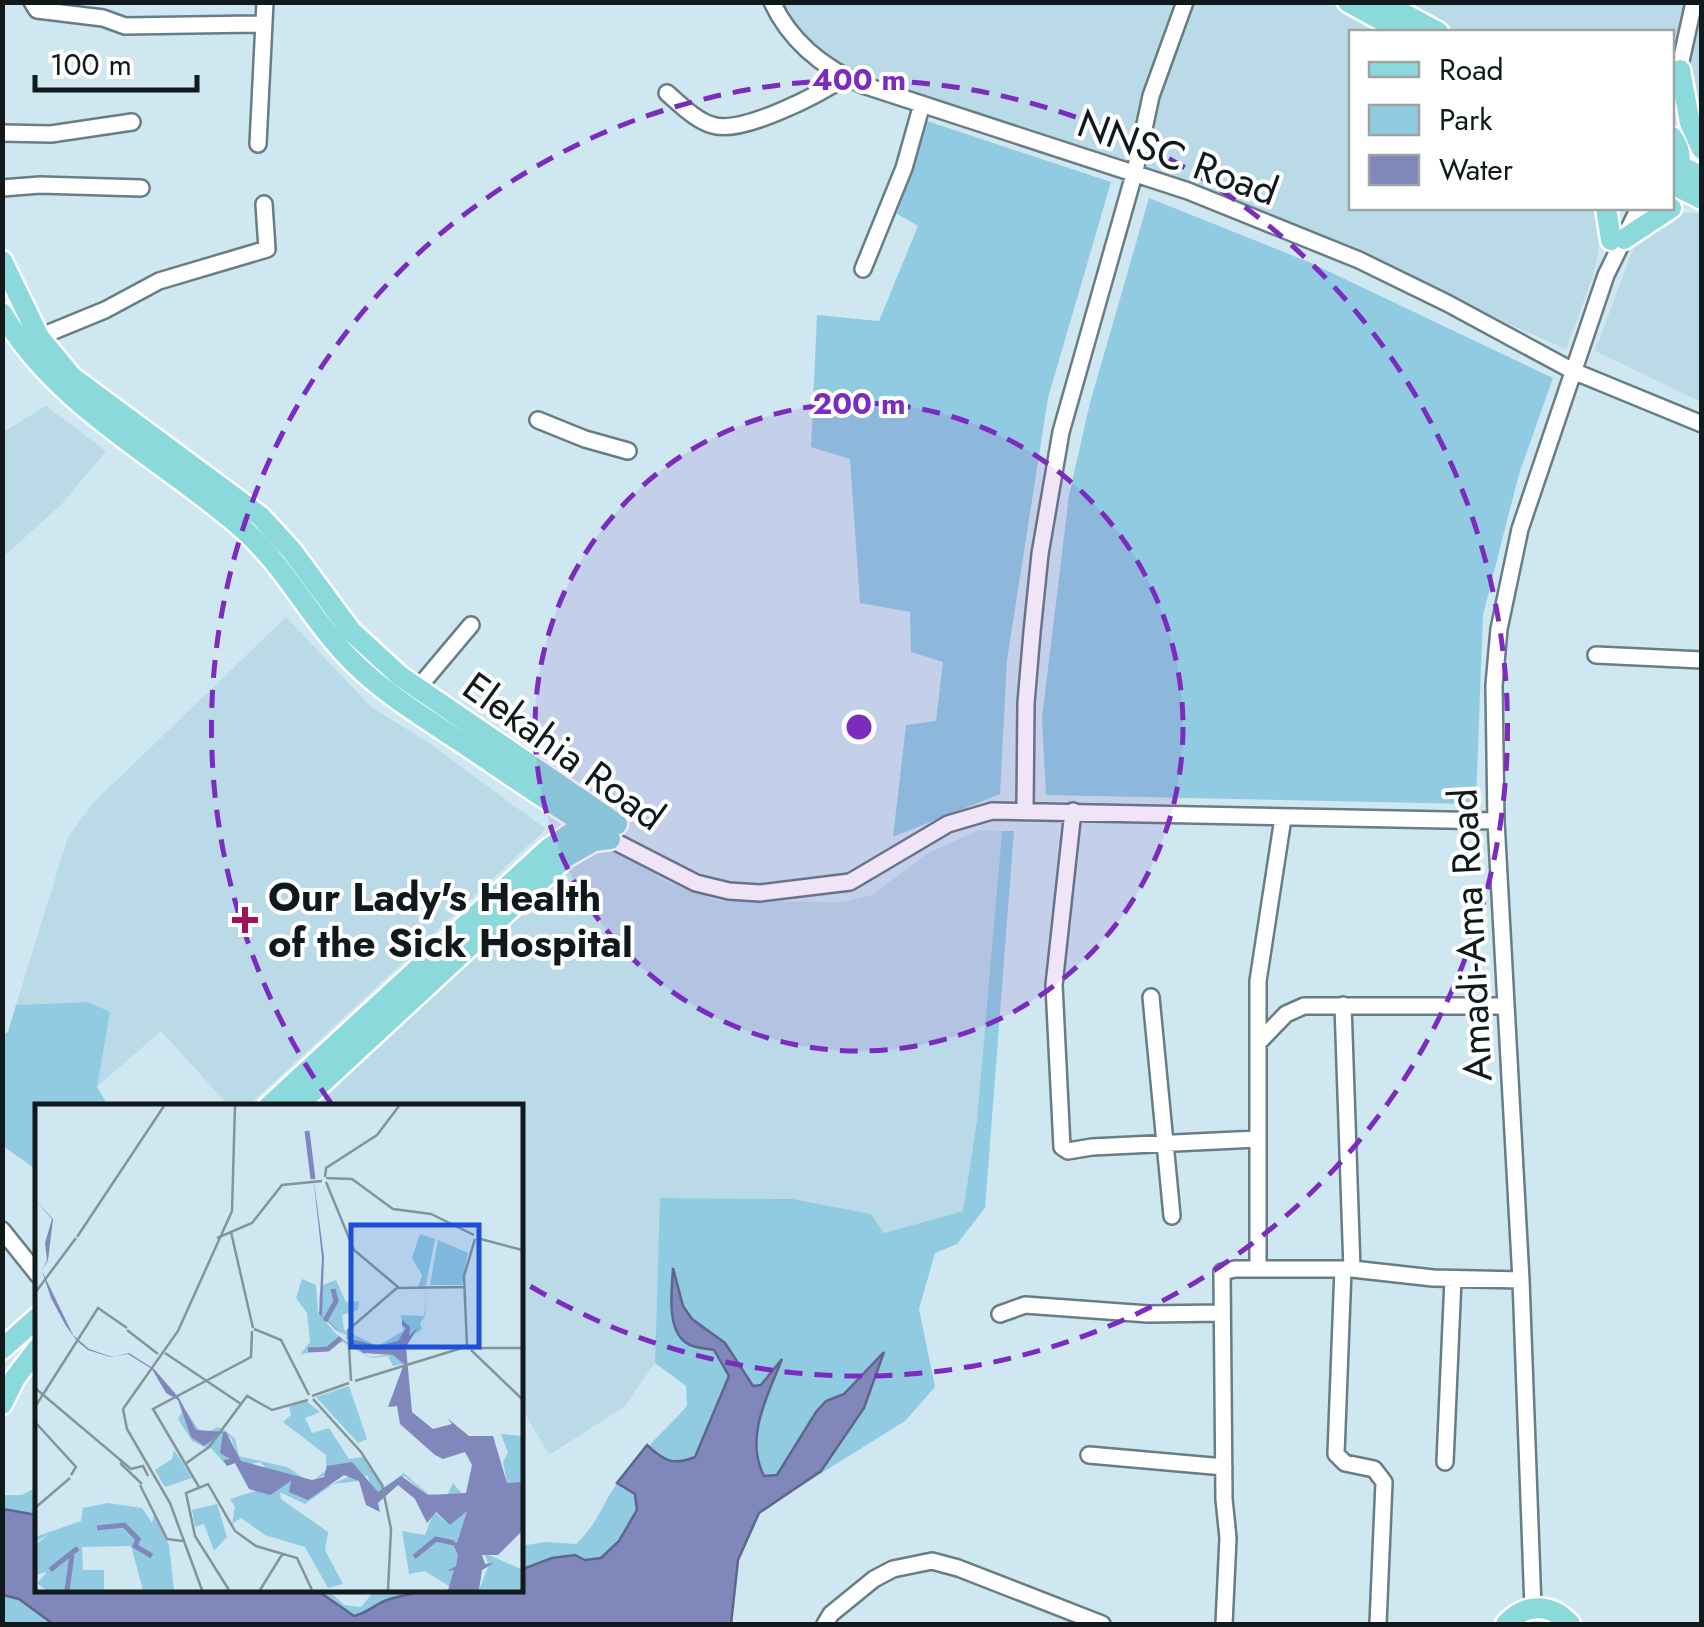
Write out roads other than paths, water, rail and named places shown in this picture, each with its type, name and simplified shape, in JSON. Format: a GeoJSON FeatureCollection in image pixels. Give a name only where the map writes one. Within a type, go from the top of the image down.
{"type":"FeatureCollection","features":[{"type":"Feature","properties":{"kind":"main road"},"geometry":{"type":"LineString","coordinates":[[1348,2],[1399,30]]}},
{"type":"Feature","properties":{"kind":"main road"},"geometry":{"type":"LineString","coordinates":[[1382,2],[1434,30]]}},
{"type":"Feature","properties":{"kind":"main road"},"geometry":{"type":"LineString","coordinates":[[1676,68],[1690,123],[1702,149]]}},
{"type":"Feature","properties":{"kind":"main road"},"geometry":{"type":"LineString","coordinates":[[1674,141],[1678,150],[1674,176]]}},
{"type":"Feature","properties":{"kind":"main road"},"geometry":{"type":"LineString","coordinates":[[1674,176],[1702,177]]}},
{"type":"Feature","properties":{"kind":"main road"},"geometry":{"type":"LineString","coordinates":[[1674,176],[1702,201]]}},
{"type":"Feature","properties":{"kind":"main road"},"geometry":{"type":"LineString","coordinates":[[1674,206],[1702,201]]}},
{"type":"Feature","properties":{"kind":"main road"},"geometry":{"type":"LineString","coordinates":[[1607,210],[1618,240],[1666,210]]}},
{"type":"Feature","properties":{"kind":"main road","name":"Elekahia Road"},"geometry":{"type":"LineString","coordinates":[[2,262],[39,336],[72,377],[260,517],[292,550],[351,631],[386,665],[578,797],[613,832]]}},
{"type":"Feature","properties":{"kind":"main road","name":"Elekahia Road"},"geometry":{"type":"LineString","coordinates":[[2,313],[58,386],[263,547],[332,641],[356,666],[386,691],[552,804],[584,824],[613,832]]}},
{"type":"Feature","properties":{"kind":"main road"},"geometry":{"type":"LineString","coordinates":[[299,1104],[584,824],[578,797]]}},
{"type":"Feature","properties":{"kind":"main road"},"geometry":{"type":"LineString","coordinates":[[552,804],[558,826],[557,853]]}},
{"type":"Feature","properties":{"kind":"main road"},"geometry":{"type":"LineString","coordinates":[[271,1104],[557,853],[613,832]]}},
{"type":"Feature","properties":{"kind":"main road"},"geometry":{"type":"LineString","coordinates":[[2,1349],[35,1320]]}},
{"type":"Feature","properties":{"kind":"main road"},"geometry":{"type":"LineString","coordinates":[[2,1404],[35,1352]]}},
{"type":"Feature","properties":{"kind":"main road"},"geometry":{"type":"LineString","coordinates":[[1506,1624],[1522,1611],[1533,1608],[1554,1611],[1570,1624]]}},
{"type":"Feature","properties":{"kind":"street"},"geometry":{"type":"LineString","coordinates":[[32,2],[37,10],[103,18],[125,26],[264,24]]}},
{"type":"Feature","properties":{"kind":"street"},"geometry":{"type":"LineString","coordinates":[[258,144],[265,2]]}},
{"type":"Feature","properties":{"kind":"street","name":"NNSC Road"},"geometry":{"type":"LineString","coordinates":[[772,2],[785,26],[806,49],[845,77],[1135,171],[1359,260],[1573,371],[1702,424]]}},
{"type":"Feature","properties":{"kind":"street"},"geometry":{"type":"LineString","coordinates":[[1024,809],[1032,632],[1053,474],[1092,316],[1135,171],[1151,96],[1185,2]]}},
{"type":"Feature","properties":{"kind":"street"},"geometry":{"type":"LineString","coordinates":[[1676,68],[1694,2]]}},
{"type":"Feature","properties":{"kind":"street"},"geometry":{"type":"LineString","coordinates":[[667,93],[704,121],[729,126],[797,105],[845,77]]}},
{"type":"Feature","properties":{"kind":"street"},"geometry":{"type":"LineString","coordinates":[[862,269],[904,168],[922,104]]}},
{"type":"Feature","properties":{"kind":"street"},"geometry":{"type":"LineString","coordinates":[[2,133],[50,134],[132,122]]}},
{"type":"Feature","properties":{"kind":"street"},"geometry":{"type":"LineString","coordinates":[[2,188],[141,188]]}},
{"type":"Feature","properties":{"kind":"street"},"geometry":{"type":"LineString","coordinates":[[39,336],[104,310],[159,281],[267,249],[264,204]]}},
{"type":"Feature","properties":{"kind":"street","name":"Amadi-Ama Road"},"geometry":{"type":"LineString","coordinates":[[1618,210],[1618,240]]}},
{"type":"Feature","properties":{"kind":"street","name":"Amadi-Ama Road"},"geometry":{"type":"LineString","coordinates":[[1533,1608],[1521,1280],[1496,821],[1494,685],[1500,629],[1520,529],[1618,240],[1638,210]]}},
{"type":"Feature","properties":{"kind":"street"},"geometry":{"type":"LineString","coordinates":[[538,420],[628,451]]}},
{"type":"Feature","properties":{"kind":"street"},"geometry":{"type":"LineString","coordinates":[[418,688],[470,624]]}},
{"type":"Feature","properties":{"kind":"street"},"geometry":{"type":"LineString","coordinates":[[1596,655],[1702,660]]}},
{"type":"Feature","properties":{"kind":"street","name":"Elekahia Road"},"geometry":{"type":"LineString","coordinates":[[613,832],[655,861],[696,882],[729,891],[760,893],[780,888],[831,887],[859,879],[948,824],[976,813],[1024,809],[1496,821]]}},
{"type":"Feature","properties":{"kind":"street"},"geometry":{"type":"LineString","coordinates":[[1072,811],[1055,968],[1062,1147],[1068,1151],[1092,1146],[1257,1139]]}},
{"type":"Feature","properties":{"kind":"street"},"geometry":{"type":"LineString","coordinates":[[1258,1268],[1258,981],[1284,818]]}},
{"type":"Feature","properties":{"kind":"street"},"geometry":{"type":"LineString","coordinates":[[1150,996],[1172,1216]]}},
{"type":"Feature","properties":{"kind":"street"},"geometry":{"type":"LineString","coordinates":[[1258,1043],[1293,1009],[1343,1005],[1505,1006]]}},
{"type":"Feature","properties":{"kind":"street"},"geometry":{"type":"LineString","coordinates":[[1343,1005],[1348,1269],[1336,1454],[1345,1464],[1374,1469],[1384,1482],[1378,1624]]}},
{"type":"Feature","properties":{"kind":"street"},"geometry":{"type":"LineString","coordinates":[[2,1230],[35,1271]]}},
{"type":"Feature","properties":{"kind":"street"},"geometry":{"type":"LineString","coordinates":[[1224,1624],[1228,1538],[1222,1272],[1234,1268],[1348,1269],[1454,1279],[1521,1280]]}},
{"type":"Feature","properties":{"kind":"street"},"geometry":{"type":"LineString","coordinates":[[1445,1462],[1454,1279]]}},
{"type":"Feature","properties":{"kind":"street"},"geometry":{"type":"LineString","coordinates":[[1000,1314],[1025,1305],[1148,1314],[1221,1313]]}},
{"type":"Feature","properties":{"kind":"street"},"geometry":{"type":"LineString","coordinates":[[1089,1456],[1224,1467]]}},
{"type":"Feature","properties":{"kind":"street"},"geometry":{"type":"LineString","coordinates":[[825,1624],[831,1614],[874,1579],[893,1569],[932,1561],[1102,1624]]}},
{"type":"Feature","properties":{"kind":"water"},"geometry":{"type":"Polygon","coordinates":[[[673,1268],[683,1306],[692,1319],[725,1343],[753,1386],[761,1385],[782,1359],[757,1432],[758,1462],[764,1476],[777,1475],[816,1412],[826,1401],[844,1394],[884,1352],[864,1408],[821,1471],[759,1513],[738,1560],[731,1624],[53,1624],[19,1599],[3,1595],[3,1509],[35,1515],[35,1592],[319,1592],[354,1616],[390,1599],[422,1592],[522,1592],[522,1569],[552,1558],[601,1558],[619,1541],[637,1510],[635,1494],[617,1483],[647,1445],[669,1460],[695,1457],[729,1376],[714,1350],[690,1345],[682,1339],[672,1311],[673,1268]]]}},
{"type":"Feature","properties":{"kind":"place","name":"Our Lady's Health of the Sick Hospital"},"geometry":{"type":"Point","coordinates":[245,920]}}]}
